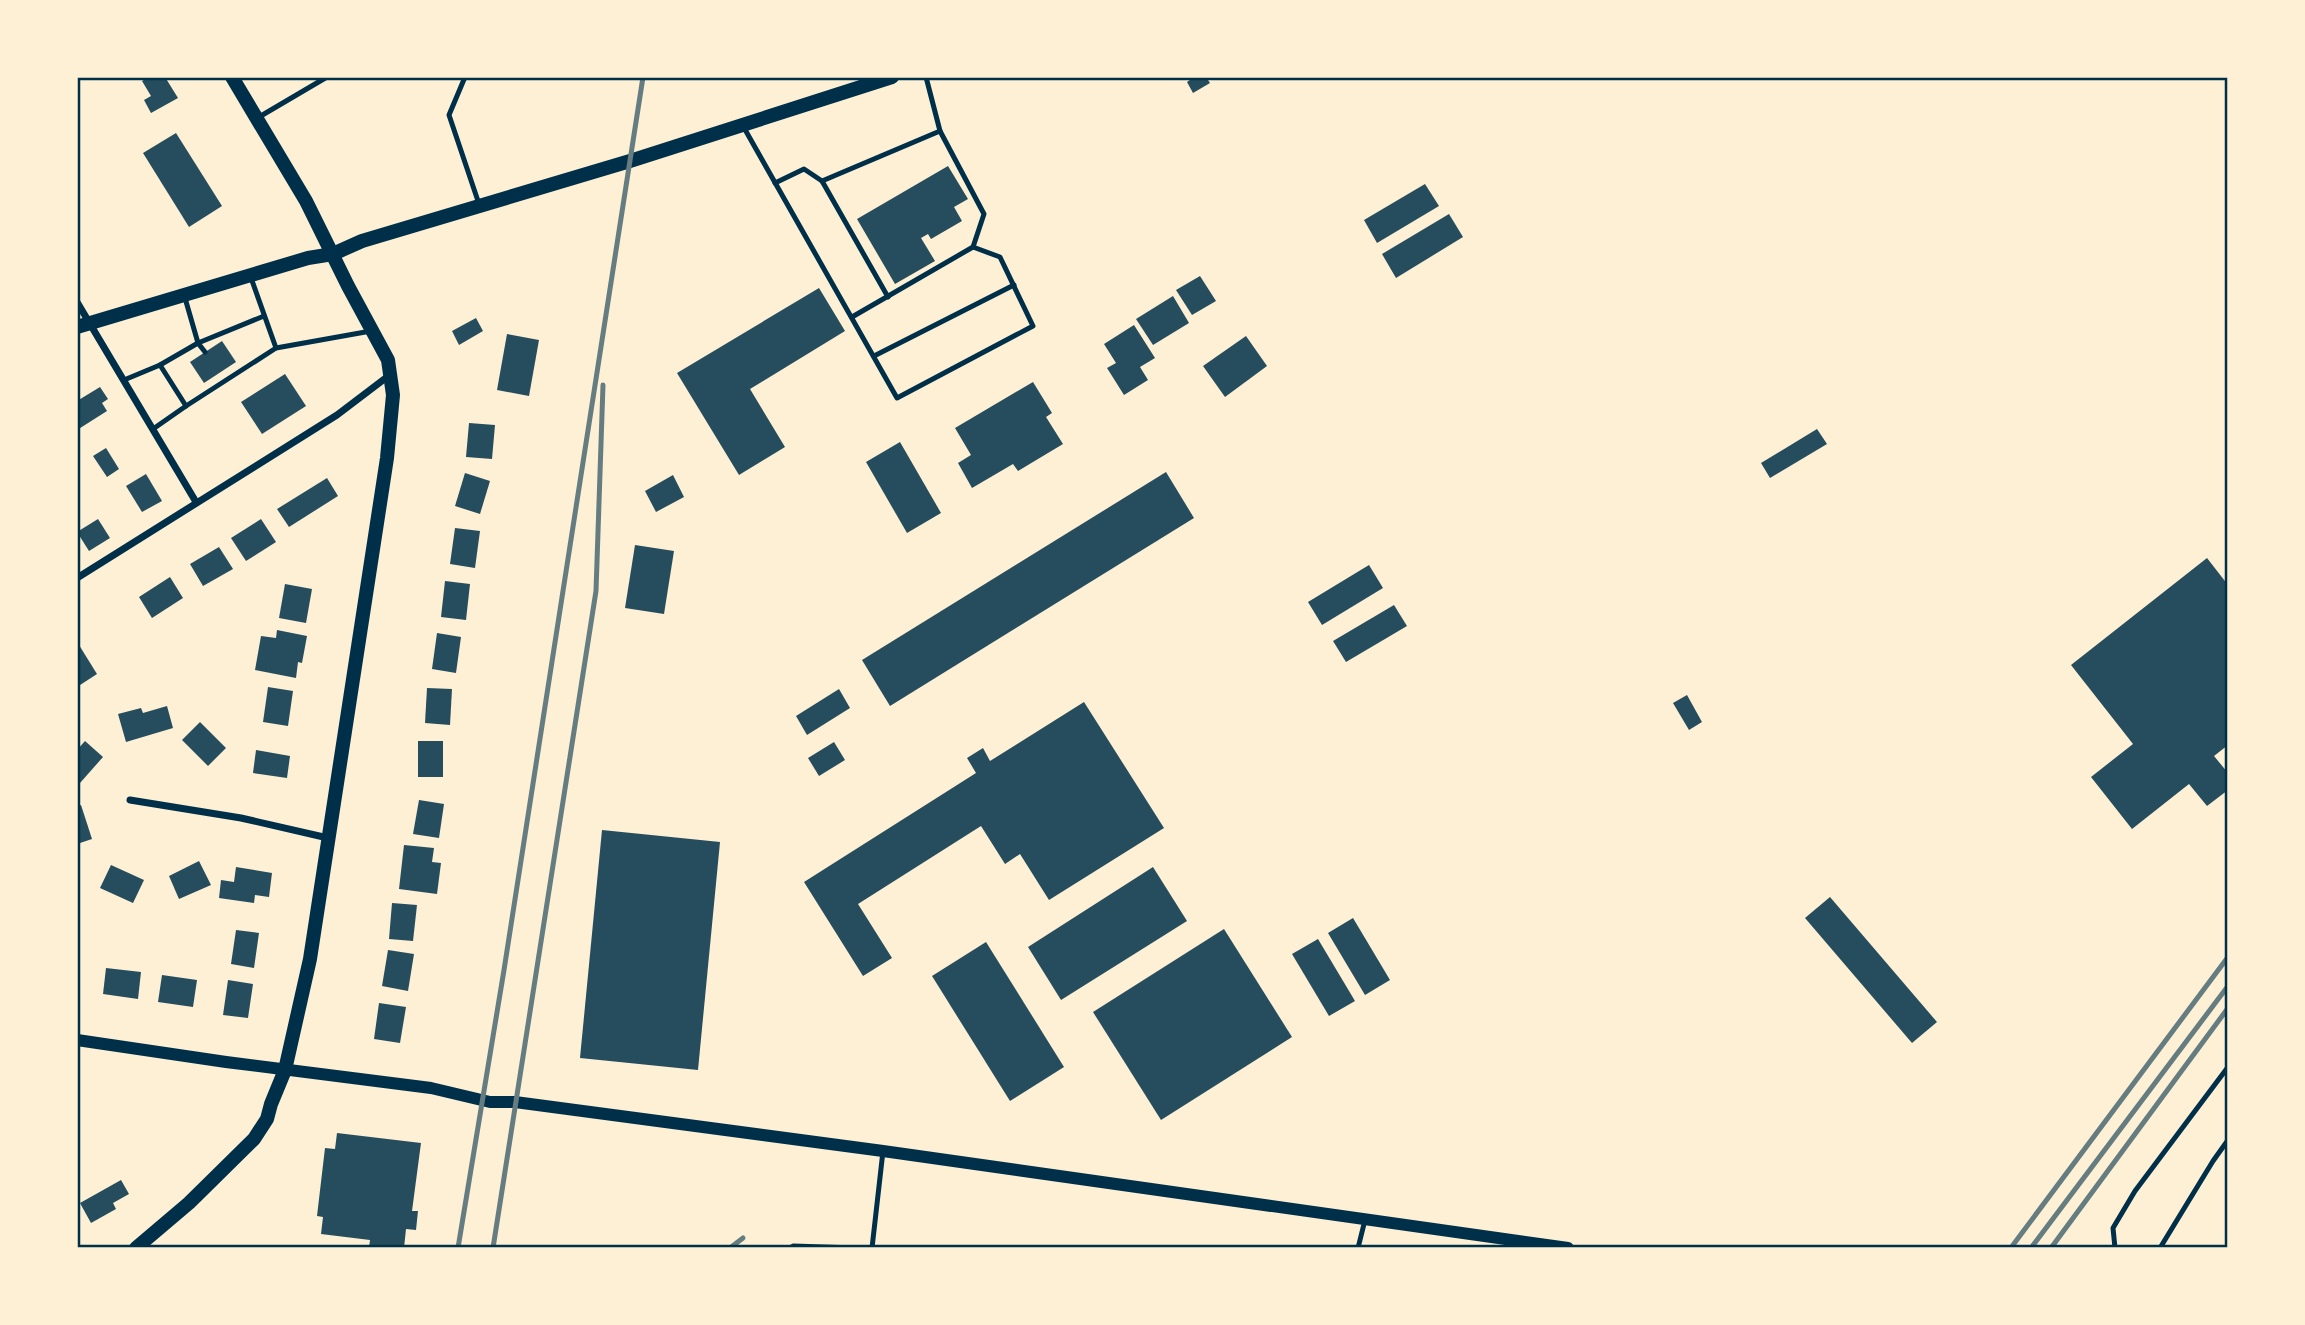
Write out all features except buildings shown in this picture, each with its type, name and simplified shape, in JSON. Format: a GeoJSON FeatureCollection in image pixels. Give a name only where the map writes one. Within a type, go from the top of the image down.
{"type":"FeatureCollection","features":[{"type":"Feature","properties":{"kind":"main road"},"geometry":{"type":"LineString","coordinates":[[136,1248],[189,1203],[254,1139],[267,1119],[285,1070],[310,958],[387,458],[393,395],[388,359],[374,331],[306,201],[232,77]]}},
{"type":"Feature","properties":{"kind":"main road"},"geometry":{"type":"LineString","coordinates":[[83,325],[308,258],[333,254],[362,241],[742,126],[892,77]]}},
{"type":"Feature","properties":{"kind":"street"},"geometry":{"type":"LineString","coordinates":[[77,302],[83,325],[124,380],[196,502]]}},
{"type":"Feature","properties":{"kind":"street"},"geometry":{"type":"LineString","coordinates":[[77,578],[337,415],[391,374]]}},
{"type":"Feature","properties":{"kind":"street"},"geometry":{"type":"LineString","coordinates":[[130,800],[242,818],[328,838]]}},
{"type":"Feature","properties":{"kind":"street"},"geometry":{"type":"LineString","coordinates":[[77,1040],[431,1088],[490,1102],[514,1102],[1568,1248]]}},
{"type":"Feature","properties":{"kind":"lane"},"geometry":{"type":"LineString","coordinates":[[256,118],[327,77]]}},
{"type":"Feature","properties":{"kind":"lane"},"geometry":{"type":"LineString","coordinates":[[465,77],[449,115],[480,207]]}},
{"type":"Feature","properties":{"kind":"lane"},"geometry":{"type":"LineString","coordinates":[[852,317],[973,247],[984,214],[940,131],[926,77]]}},
{"type":"Feature","properties":{"kind":"lane"},"geometry":{"type":"LineString","coordinates":[[742,126],[897,397],[1033,326],[1000,257],[973,247]]}},
{"type":"Feature","properties":{"kind":"lane"},"geometry":{"type":"LineString","coordinates":[[822,181],[940,131]]}},
{"type":"Feature","properties":{"kind":"lane"},"geometry":{"type":"LineString","coordinates":[[775,183],[804,169],[822,181],[888,297]]}},
{"type":"Feature","properties":{"kind":"lane"},"geometry":{"type":"LineString","coordinates":[[250,275],[276,348]]}},
{"type":"Feature","properties":{"kind":"lane"},"geometry":{"type":"LineString","coordinates":[[874,356],[1014,285]]}},
{"type":"Feature","properties":{"kind":"lane"},"geometry":{"type":"LineString","coordinates":[[184,295],[198,343],[205,352]]}},
{"type":"Feature","properties":{"kind":"lane"},"geometry":{"type":"LineString","coordinates":[[124,380],[160,365],[198,343],[264,316]]}},
{"type":"Feature","properties":{"kind":"lane"},"geometry":{"type":"LineString","coordinates":[[153,429],[276,348],[374,331]]}},
{"type":"Feature","properties":{"kind":"lane"},"geometry":{"type":"LineString","coordinates":[[160,365],[186,406]]}},
{"type":"Feature","properties":{"kind":"lane"},"geometry":{"type":"LineString","coordinates":[[220,373],[225,381]]}},
{"type":"Feature","properties":{"kind":"lane"},"geometry":{"type":"LineString","coordinates":[[2115,1248],[2113,1228],[2135,1191],[2228,1067]]}},
{"type":"Feature","properties":{"kind":"lane"},"geometry":{"type":"LineString","coordinates":[[2160,1248],[2228,1140]]}},
{"type":"Feature","properties":{"kind":"lane"},"geometry":{"type":"LineString","coordinates":[[872,1248],[883,1152]]}},
{"type":"Feature","properties":{"kind":"lane"},"geometry":{"type":"LineString","coordinates":[[1358,1248],[1365,1220]]}},
{"type":"Feature","properties":{"kind":"lane"},"geometry":{"type":"LineString","coordinates":[[790,1248],[856,1248]]}},
{"type":"Feature","properties":{"kind":"railway"},"geometry":{"type":"LineString","coordinates":[[458,1248],[643,77]]}},
{"type":"Feature","properties":{"kind":"railway"},"geometry":{"type":"LineString","coordinates":[[493,1248],[596,591],[603,385]]}},
{"type":"Feature","properties":{"kind":"railway"},"geometry":{"type":"LineString","coordinates":[[2013,1245],[2228,957]]}},
{"type":"Feature","properties":{"kind":"railway"},"geometry":{"type":"LineString","coordinates":[[2031,1248],[2228,986]]}},
{"type":"Feature","properties":{"kind":"railway"},"geometry":{"type":"LineString","coordinates":[[2051,1248],[2228,1008]]}},
{"type":"Feature","properties":{"kind":"railway"},"geometry":{"type":"LineString","coordinates":[[730,1248],[743,1238]]}}]}
